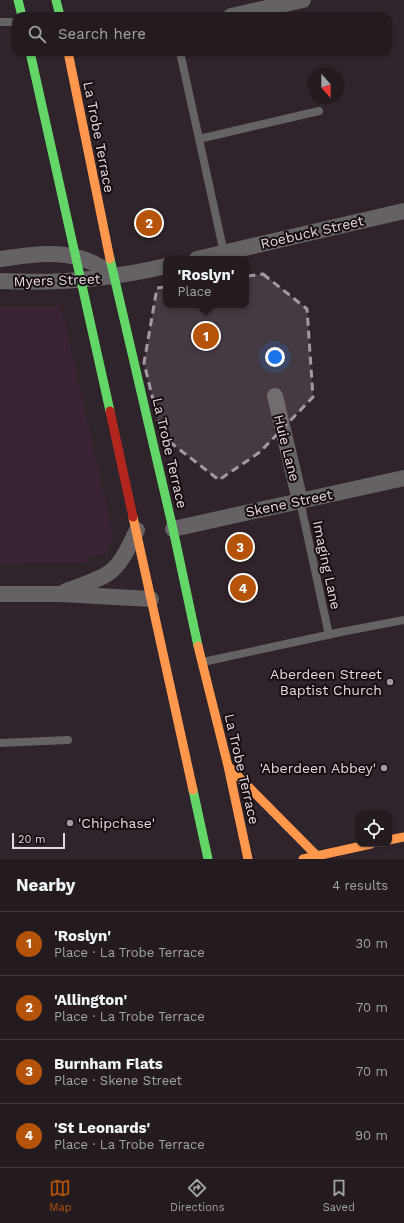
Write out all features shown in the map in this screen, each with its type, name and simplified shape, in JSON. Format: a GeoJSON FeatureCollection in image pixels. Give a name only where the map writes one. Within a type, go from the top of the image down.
{"type":"FeatureCollection","features":[{"type":"Feature","properties":{"kind":"main road"},"geometry":{"type":"LineString","coordinates":[[18,0],[21,12]]}},
{"type":"Feature","properties":{"kind":"main road"},"geometry":{"type":"LineString","coordinates":[[56,0],[59,12]]}},
{"type":"Feature","properties":{"kind":"main road"},"geometry":{"type":"LineString","coordinates":[[31,56],[137,530],[208,859]]}},
{"type":"Feature","properties":{"kind":"main road","name":"La Trobe Terrace"},"geometry":{"type":"LineString","coordinates":[[70,56],[100,215],[173,529],[202,663],[228,766],[248,859]]}},
{"type":"Feature","properties":{"kind":"main road"},"geometry":{"type":"LineString","coordinates":[[228,766],[317,856]]}},
{"type":"Feature","properties":{"kind":"main road"},"geometry":{"type":"LineString","coordinates":[[392,839],[404,837]]}},
{"type":"Feature","properties":{"kind":"main road"},"geometry":{"type":"LineString","coordinates":[[304,859],[358,847]]}},
{"type":"Feature","properties":{"kind":"street"},"geometry":{"type":"LineString","coordinates":[[249,12],[303,0]]}},
{"type":"Feature","properties":{"kind":"street","name":"Roebuck Street"},"geometry":{"type":"LineString","coordinates":[[210,256],[404,211]]}},
{"type":"Feature","properties":{"kind":"street","name":"Myers Street"},"geometry":{"type":"LineString","coordinates":[[0,259],[46,254],[76,256],[98,265],[114,277]]}},
{"type":"Feature","properties":{"kind":"street"},"geometry":{"type":"LineString","coordinates":[[114,277],[163,267]]}},
{"type":"Feature","properties":{"kind":"street","name":"Myers Street"},"geometry":{"type":"LineString","coordinates":[[0,281],[29,282],[114,277]]}},
{"type":"Feature","properties":{"kind":"street","name":"Huie Lane"},"geometry":{"type":"LineString","coordinates":[[275,396],[300,501]]}},
{"type":"Feature","properties":{"kind":"street","name":"Skene Street"},"geometry":{"type":"LineString","coordinates":[[173,529],[404,478]]}},
{"type":"Feature","properties":{"kind":"street"},"geometry":{"type":"LineString","coordinates":[[61,594],[109,572],[124,555],[137,530]]}},
{"type":"Feature","properties":{"kind":"street"},"geometry":{"type":"LineString","coordinates":[[0,594],[61,594],[152,599]]}},
{"type":"Feature","properties":{"kind":"lane"},"geometry":{"type":"LineString","coordinates":[[0,22],[12,22]]}},
{"type":"Feature","properties":{"kind":"lane"},"geometry":{"type":"LineString","coordinates":[[181,56],[224,253]]}},
{"type":"Feature","properties":{"kind":"lane"},"geometry":{"type":"LineString","coordinates":[[199,139],[320,111]]}},
{"type":"Feature","properties":{"kind":"lane","name":"Imaging Lane"},"geometry":{"type":"LineString","coordinates":[[300,501],[329,635]]}},
{"type":"Feature","properties":{"kind":"lane"},"geometry":{"type":"LineString","coordinates":[[202,663],[404,620]]}},
{"type":"Feature","properties":{"kind":"lane"},"geometry":{"type":"LineString","coordinates":[[0,743],[68,740]]}},
{"type":"Feature","properties":{"kind":"highlighted area"},"geometry":{"type":"Polygon","coordinates":[[[263,274],[307,309],[313,397],[260,452],[219,480],[162,436],[144,363],[157,288],[263,274]]]}},
{"type":"Feature","properties":{"kind":"shaded area"},"geometry":{"type":"Polygon","coordinates":[[[61,306],[112,530],[112,539],[107,549],[102,554],[88,556],[88,562],[0,564],[0,307],[61,306]]]}},
{"type":"Feature","properties":{"kind":"traffic: fast"},"geometry":{"type":"LineString","coordinates":[[18,0],[21,12]]}},
{"type":"Feature","properties":{"kind":"traffic: fast"},"geometry":{"type":"LineString","coordinates":[[56,0],[59,12]]}},
{"type":"Feature","properties":{"kind":"traffic: fast"},"geometry":{"type":"LineString","coordinates":[[31,56],[110,411]]}},
{"type":"Feature","properties":{"kind":"traffic: fast"},"geometry":{"type":"LineString","coordinates":[[110,259],[173,529],[198,646]]}},
{"type":"Feature","properties":{"kind":"traffic: fast"},"geometry":{"type":"LineString","coordinates":[[193,790],[208,859]]}},
{"type":"Feature","properties":{"kind":"traffic: slow"},"geometry":{"type":"LineString","coordinates":[[69,56],[110,259]]}},
{"type":"Feature","properties":{"kind":"traffic: slow"},"geometry":{"type":"LineString","coordinates":[[133,517],[193,790]]}},
{"type":"Feature","properties":{"kind":"traffic: slow"},"geometry":{"type":"LineString","coordinates":[[198,646],[228,766],[248,859]]}},
{"type":"Feature","properties":{"kind":"traffic: slow"},"geometry":{"type":"LineString","coordinates":[[228,766],[317,856]]}},
{"type":"Feature","properties":{"kind":"traffic: slow"},"geometry":{"type":"LineString","coordinates":[[392,839],[404,837]]}},
{"type":"Feature","properties":{"kind":"traffic: slow"},"geometry":{"type":"LineString","coordinates":[[303,859],[357,847]]}},
{"type":"Feature","properties":{"kind":"traffic: jam"},"geometry":{"type":"LineString","coordinates":[[110,411],[133,517]]}},
{"type":"Feature","properties":{"kind":"place","name":"'Allington'"},"geometry":{"type":"Point","coordinates":[149,223]}},
{"type":"Feature","properties":{"kind":"place","name":"'Roslyn'"},"geometry":{"type":"Point","coordinates":[206,336]}},
{"type":"Feature","properties":{"kind":"place","name":"Burnham Flats"},"geometry":{"type":"Point","coordinates":[240,547]}},
{"type":"Feature","properties":{"kind":"place","name":"'St Leonards'"},"geometry":{"type":"Point","coordinates":[243,588]}},
{"type":"Feature","properties":{"kind":"place","name":"Aberdeen Street Baptist Church"},"geometry":{"type":"Point","coordinates":[390,682]}},
{"type":"Feature","properties":{"kind":"place","name":"'Aberdeen Abbey'"},"geometry":{"type":"Point","coordinates":[384,768]}},
{"type":"Feature","properties":{"kind":"place","name":"'Chipchase'"},"geometry":{"type":"Point","coordinates":[70,823]}}]}
